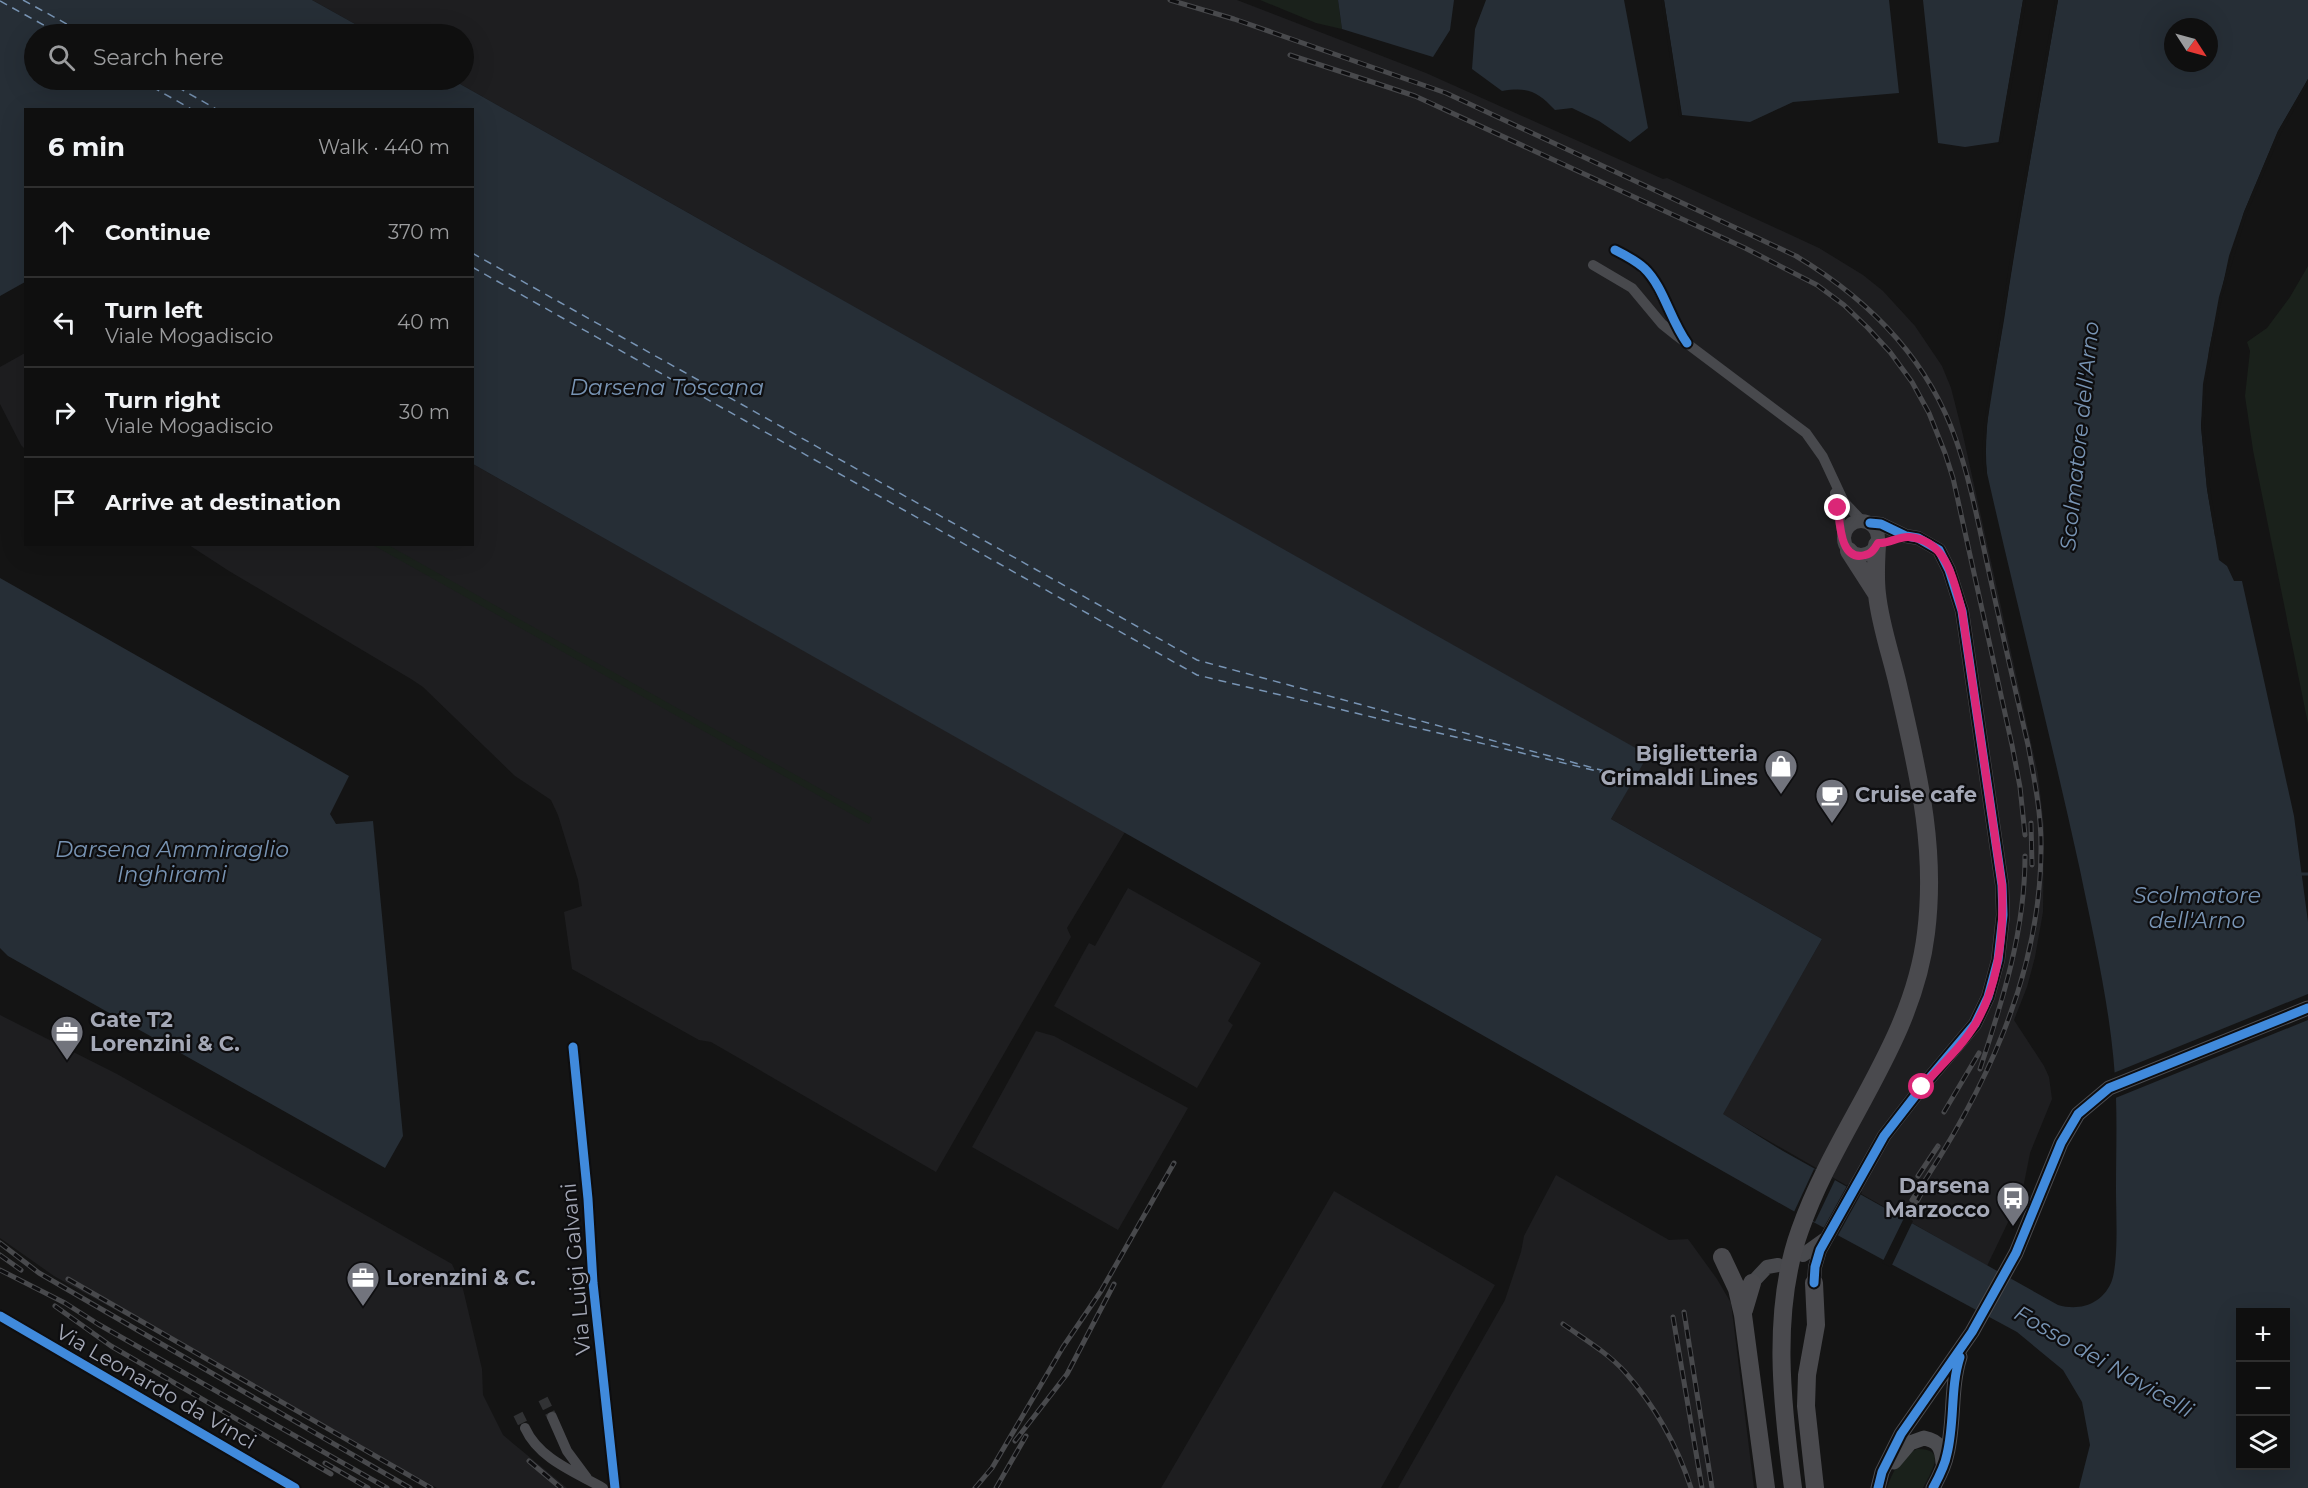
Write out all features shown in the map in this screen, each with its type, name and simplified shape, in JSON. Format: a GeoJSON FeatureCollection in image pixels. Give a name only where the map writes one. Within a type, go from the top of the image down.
{"type":"FeatureCollection","features":[{"type":"Feature","properties":{"kind":"highway"},"geometry":{"type":"LineString","coordinates":[[1877,595],[1878,544]]}},
{"type":"Feature","properties":{"kind":"highway"},"geometry":{"type":"LineString","coordinates":[[1793,1488],[1781,1370],[1782,1326],[1787,1283],[1797,1239],[1824,1174],[1897,1037],[1912,997],[1923,953],[1930,892],[1930,852],[1923,801],[1877,595],[1868,577],[1846,547]]}},
{"type":"Feature","properties":{"kind":"highway"},"geometry":{"type":"LineString","coordinates":[[1722,1257],[1737,1289],[1743,1315],[1766,1488]]}},
{"type":"Feature","properties":{"kind":"highway"},"geometry":{"type":"LineString","coordinates":[[1743,1315],[1752,1283]]}},
{"type":"Feature","properties":{"kind":"highway"},"geometry":{"type":"LineString","coordinates":[[1814,1283],[1816,1325],[1807,1375],[1806,1406],[1815,1488]]}},
{"type":"Feature","properties":{"kind":"highway"},"geometry":{"type":"LineString","coordinates":[[1785,1404],[1801,1488]]}},
{"type":"Feature","properties":{"kind":"main road"},"geometry":{"type":"LineString","coordinates":[[1880,1488],[1882,1472],[1901,1434],[1972,1332],[2010,1263],[2064,1135],[2081,1110],[2109,1088],[2308,1008]]}},
{"type":"Feature","properties":{"kind":"main road"},"geometry":{"type":"LineString","coordinates":[[1933,1488],[1950,1442],[1953,1389],[1963,1345]]}},
{"type":"Feature","properties":{"kind":"main road"},"geometry":{"type":"LineString","coordinates":[[1941,1377],[1953,1389]]}},
{"type":"Feature","properties":{"kind":"main road"},"geometry":{"type":"LineString","coordinates":[[1880,1488],[1899,1455],[1910,1443],[1918,1439],[1927,1439],[1939,1444],[1942,1450],[1943,1466]]}},
{"type":"Feature","properties":{"kind":"street"},"geometry":{"type":"LineString","coordinates":[[1615,250],[1633,259],[1652,278],[1672,320],[1687,343]]}},
{"type":"Feature","properties":{"kind":"street"},"geometry":{"type":"LineString","coordinates":[[1593,265],[1632,288],[1662,324],[1806,433],[1823,457],[1832,480],[1847,506],[1877,532],[1878,544]]}},
{"type":"Feature","properties":{"kind":"street"},"geometry":{"type":"LineString","coordinates":[[1832,480],[1846,547]]}},
{"type":"Feature","properties":{"kind":"street"},"geometry":{"type":"LineString","coordinates":[[1814,1283],[1817,1258],[1884,1136],[1975,1024],[1988,997],[1994,976],[2003,915],[2002,885],[1960,602],[1949,570],[1939,550],[1927,542],[1906,536],[1881,524],[1856,521],[1847,527],[1843,537],[1846,547],[1854,555],[1865,555],[1878,544],[1906,536]]}},
{"type":"Feature","properties":{"kind":"street","name":"Via Luigi Galvani"},"geometry":{"type":"LineString","coordinates":[[573,1047],[588,1199],[593,1283],[615,1488]]}},
{"type":"Feature","properties":{"kind":"street"},"geometry":{"type":"LineString","coordinates":[[1803,1255],[1828,1235]]}},
{"type":"Feature","properties":{"kind":"street"},"geometry":{"type":"LineString","coordinates":[[1752,1283],[1767,1267],[1778,1265]]}},
{"type":"Feature","properties":{"kind":"street","name":"Via Leonardo da Vinci"},"geometry":{"type":"LineString","coordinates":[[0,1316],[295,1488]]}},
{"type":"Feature","properties":{"kind":"street"},"geometry":{"type":"LineString","coordinates":[[552,1417],[567,1451],[589,1480]]}},
{"type":"Feature","properties":{"kind":"street"},"geometry":{"type":"LineString","coordinates":[[525,1428],[529,1438],[553,1461],[603,1488]]}},
{"type":"Feature","properties":{"kind":"shaded area"},"geometry":{"type":"Polygon","coordinates":[[[312,0],[1237,0],[1426,73],[1663,179],[1667,178],[1819,248],[1863,275],[1883,291],[1915,326],[1942,366],[1951,388],[2038,774],[2044,827],[2043,912],[2027,987],[2014,1020],[2044,1066],[2049,1077],[2052,1099],[2030,1153],[2022,1193],[1987,1266],[1722,1114],[1822,939],[1611,819],[1647,755],[471,90],[474,90],[474,24],[355,24],[312,0]]]}},
{"type":"Feature","properties":{"kind":"shaded area"},"geometry":{"type":"Polygon","coordinates":[[[1260,0],[1338,0],[1342,29],[1316,23],[1260,0]]]}},
{"type":"Feature","properties":{"kind":"shaded area"},"geometry":{"type":"Polygon","coordinates":[[[2308,266],[2308,724],[2253,450],[2245,396],[2250,351],[2247,342],[2267,328],[2290,297],[2308,266]]]}},
{"type":"Feature","properties":{"kind":"shaded area"},"geometry":{"type":"Polygon","coordinates":[[[24,354],[24,448],[0,404],[0,367],[24,354]]]}},
{"type":"Feature","properties":{"kind":"shaded area"},"geometry":{"type":"Polygon","coordinates":[[[474,465],[1125,832],[1067,928],[1071,937],[936,1172],[711,1042],[699,1040],[572,969],[564,912],[582,906],[578,880],[558,815],[551,800],[515,776],[423,687],[191,546],[474,546],[474,465]]]}},
{"type":"Feature","properties":{"kind":"shaded area"},"geometry":{"type":"Polygon","coordinates":[[[375,546],[390,546],[872,818],[869,824],[375,546]]]}},
{"type":"Feature","properties":{"kind":"shaded area"},"geometry":{"type":"Polygon","coordinates":[[[1128,888],[1261,963],[1228,1021],[1233,1025],[1197,1088],[1054,1006],[1089,943],[1095,946],[1128,888]]]}},
{"type":"Feature","properties":{"kind":"shaded area"},"geometry":{"type":"Polygon","coordinates":[[[0,1015],[117,1074],[452,1264],[463,1289],[482,1369],[483,1395],[503,1435],[567,1488],[437,1488],[54,1276],[0,1238],[0,1015]]]}},
{"type":"Feature","properties":{"kind":"shaded area"},"geometry":{"type":"Polygon","coordinates":[[[1036,1031],[1054,1036],[1188,1108],[1118,1230],[972,1147],[1036,1031]]]}},
{"type":"Feature","properties":{"kind":"shaded area"},"geometry":{"type":"Polygon","coordinates":[[[1556,1175],[1669,1240],[1688,1239],[1717,1279],[1731,1303],[1754,1488],[1398,1488],[1505,1300],[1524,1236],[1556,1175]]]}},
{"type":"Feature","properties":{"kind":"shaded area"},"geometry":{"type":"Polygon","coordinates":[[[1334,1191],[1495,1285],[1381,1488],[1161,1488],[1334,1191]]]}},
{"type":"Feature","properties":{"kind":"shaded area"},"geometry":{"type":"Polygon","coordinates":[[[1917,1449],[1932,1452],[1935,1457],[1933,1468],[1923,1488],[1887,1488],[1898,1465],[1917,1449]]]}},
{"type":"Feature","properties":{"kind":"water"},"geometry":{"type":"Polygon","coordinates":[[[0,0],[312,0],[355,24],[24,24],[24,90],[471,90],[1648,755],[1611,819],[1822,939],[1723,1114],[1783,1151],[2058,1305],[2074,1307],[2089,1304],[2101,1297],[2107,1291],[2114,1274],[2116,1109],[2112,1041],[2080,870],[1987,473],[1986,454],[1991,396],[2058,0],[2308,0],[2308,79],[2278,131],[2244,212],[2229,256],[2209,350],[2201,426],[2207,489],[2219,560],[2227,566],[2234,581],[2242,581],[2294,816],[2308,922],[2308,1488],[2079,1488],[2090,1445],[2082,1402],[2063,1370],[2017,1332],[1804,1217],[474,465],[474,108],[24,108],[24,283],[0,296],[0,0]]]}},
{"type":"Feature","properties":{"kind":"water"},"geometry":{"type":"Polygon","coordinates":[[[1338,0],[1454,0],[1450,30],[1433,57],[1342,29],[1338,0]]]}},
{"type":"Feature","properties":{"kind":"water"},"geometry":{"type":"Polygon","coordinates":[[[1486,0],[1624,0],[1648,128],[1630,142],[1599,121],[1572,108],[1555,110],[1543,98],[1532,92],[1502,91],[1472,69],[1475,29],[1486,0]]]}},
{"type":"Feature","properties":{"kind":"water"},"geometry":{"type":"Polygon","coordinates":[[[1664,0],[1889,0],[1899,93],[1793,102],[1750,122],[1682,115],[1664,0]]]}},
{"type":"Feature","properties":{"kind":"water"},"geometry":{"type":"Polygon","coordinates":[[[1923,0],[2023,0],[1999,142],[1965,147],[1938,143],[1923,0]]]}},
{"type":"Feature","properties":{"kind":"water","name":"Darsena Ammiraglio Inghirami"},"geometry":{"type":"Polygon","coordinates":[[[0,578],[349,776],[330,814],[336,824],[373,821],[403,1136],[385,1168],[8,956],[0,948],[0,578]]]}},
{"type":"Feature","properties":{"kind":"pier"},"geometry":{"type":"Polygon","coordinates":[[[1661,0],[1664,0],[1682,118],[1679,116],[1661,0]]]}},
{"type":"Feature","properties":{"kind":"pier"},"geometry":{"type":"Polygon","coordinates":[[[2023,0],[2026,1],[2002,142],[1998,145],[2023,0]]]}},
{"type":"Feature","properties":{"kind":"pier"},"geometry":{"type":"Polygon","coordinates":[[[2055,0],[2058,0],[1987,424],[1985,457],[1987,473],[1984,473],[1982,457],[1984,423],[2055,0]]]}},
{"type":"Feature","properties":{"kind":"pier"},"geometry":{"type":"Polygon","coordinates":[[[2308,79],[2308,85],[2281,133],[2247,213],[2222,297],[2206,384],[2204,426],[2210,488],[2218,535],[2215,536],[2207,489],[2201,426],[2203,384],[2219,297],[2244,212],[2278,131],[2308,79]]]}},
{"type":"Feature","properties":{"kind":"pier"},"geometry":{"type":"Polygon","coordinates":[[[2308,994],[2308,1020],[2113,1099],[2111,1074],[2308,994]]]}},
{"type":"Feature","properties":{"kind":"pier"},"geometry":{"type":"Polygon","coordinates":[[[1814,1169],[1835,1180],[1815,1222],[1794,1212],[1814,1169]]]}},
{"type":"Feature","properties":{"kind":"pier"},"geometry":{"type":"Polygon","coordinates":[[[1848,1184],[1862,1192],[1837,1237],[1823,1229],[1848,1184]]]}},
{"type":"Feature","properties":{"kind":"pier"},"geometry":{"type":"Polygon","coordinates":[[[1905,1216],[1913,1221],[1891,1267],[1882,1263],[1905,1216]]]}},
{"type":"Feature","properties":{"kind":"waterway"},"geometry":{"type":"LineString","coordinates":[[2298,874],[2308,874]]}},
{"type":"Feature","properties":{"kind":"ferry route"},"geometry":{"type":"LineString","coordinates":[[23,0],[67,24]]}},
{"type":"Feature","properties":{"kind":"ferry route"},"geometry":{"type":"LineString","coordinates":[[0,1],[42,24]]}},
{"type":"Feature","properties":{"kind":"ferry route"},"geometry":{"type":"LineString","coordinates":[[158,90],[189,108]]}},
{"type":"Feature","properties":{"kind":"ferry route"},"geometry":{"type":"LineString","coordinates":[[183,90],[214,108]]}},
{"type":"Feature","properties":{"kind":"ferry route"},"geometry":{"type":"LineString","coordinates":[[474,254],[1197,660],[1634,779]]}},
{"type":"Feature","properties":{"kind":"ferry route"},"geometry":{"type":"LineString","coordinates":[[474,268],[1197,675],[1601,772]]}},
{"type":"Feature","properties":{"kind":"tunnel"},"geometry":{"type":"LineString","coordinates":[[543,1399],[552,1417]]}},
{"type":"Feature","properties":{"kind":"tunnel"},"geometry":{"type":"LineString","coordinates":[[518,1414],[525,1428]]}},
{"type":"Feature","properties":{"kind":"railway"},"geometry":{"type":"LineString","coordinates":[[1170,0],[1234,19],[1446,93],[1796,256],[1822,273],[1871,312],[1912,358],[1929,383],[1956,440],[1973,501],[2028,745],[2035,782],[2041,845],[2039,893],[2031,941],[2004,1032],[1962,1119],[1912,1200]]}},
{"type":"Feature","properties":{"kind":"railway"},"geometry":{"type":"LineString","coordinates":[[1290,55],[1415,96],[1745,248],[1817,285],[1844,305],[1868,328],[1890,352],[1912,382],[1929,413],[1953,478],[2012,745],[2020,787],[2025,835]]}},
{"type":"Feature","properties":{"kind":"railway"},"geometry":{"type":"LineString","coordinates":[[2031,823],[2032,865]]}},
{"type":"Feature","properties":{"kind":"railway"},"geometry":{"type":"LineString","coordinates":[[1980,1069],[1997,1017],[2017,938],[2025,856]]}},
{"type":"Feature","properties":{"kind":"railway"},"geometry":{"type":"LineString","coordinates":[[1944,1112],[1979,1053]]}},
{"type":"Feature","properties":{"kind":"railway"},"geometry":{"type":"LineString","coordinates":[[1918,1176],[1938,1146]]}},
{"type":"Feature","properties":{"kind":"railway"},"geometry":{"type":"LineString","coordinates":[[975,1488],[992,1468],[1063,1347],[1101,1291],[1174,1163]]}},
{"type":"Feature","properties":{"kind":"railway"},"geometry":{"type":"LineString","coordinates":[[1909,1216],[1921,1194]]}},
{"type":"Feature","properties":{"kind":"railway"},"geometry":{"type":"LineString","coordinates":[[0,1243],[39,1273],[410,1488]]}},
{"type":"Feature","properties":{"kind":"railway"},"geometry":{"type":"LineString","coordinates":[[0,1255],[21,1270]]}},
{"type":"Feature","properties":{"kind":"railway"},"geometry":{"type":"LineString","coordinates":[[0,1270],[65,1303],[387,1488]]}},
{"type":"Feature","properties":{"kind":"railway"},"geometry":{"type":"LineString","coordinates":[[68,1279],[431,1488]]}},
{"type":"Feature","properties":{"kind":"railway"},"geometry":{"type":"LineString","coordinates":[[1015,1441],[1067,1374],[1114,1284]]}},
{"type":"Feature","properties":{"kind":"railway"},"geometry":{"type":"LineString","coordinates":[[55,1306],[111,1346],[331,1474]]}},
{"type":"Feature","properties":{"kind":"railway"},"geometry":{"type":"LineString","coordinates":[[1684,1312],[1712,1488]]}},
{"type":"Feature","properties":{"kind":"railway"},"geometry":{"type":"LineString","coordinates":[[1673,1317],[1702,1488]]}},
{"type":"Feature","properties":{"kind":"railway"},"geometry":{"type":"LineString","coordinates":[[1563,1324],[1596,1346],[1636,1385],[1664,1427],[1691,1488]]}},
{"type":"Feature","properties":{"kind":"railway"},"geometry":{"type":"LineString","coordinates":[[996,1488],[1026,1436]]}},
{"type":"Feature","properties":{"kind":"railway"},"geometry":{"type":"LineString","coordinates":[[529,1461],[561,1488]]}},
{"type":"Feature","properties":{"kind":"railway"},"geometry":{"type":"LineString","coordinates":[[325,1463],[368,1488]]}},
{"type":"Feature","properties":{"kind":"cycle path"},"geometry":{"type":"LineString","coordinates":[[1615,250],[1644,268],[1651,276],[1687,343]]}},
{"type":"Feature","properties":{"kind":"cycle path"},"geometry":{"type":"LineString","coordinates":[[1814,1283],[1815,1267],[1820,1250],[1884,1136],[1975,1024],[1988,997],[1998,960],[2003,915],[2002,885],[1962,611],[1949,570],[1939,550],[1918,538],[1906,536],[1881,524],[1870,523]]}},
{"type":"Feature","properties":{"kind":"cycle path"},"geometry":{"type":"LineString","coordinates":[[1878,1488],[1882,1472],[1901,1434],[1972,1332],[2016,1253],[2061,1143],[2078,1114],[2109,1088],[2308,1008]]}},
{"type":"Feature","properties":{"kind":"cycle path"},"geometry":{"type":"LineString","coordinates":[[573,1047],[588,1199],[593,1283],[615,1488]]}},
{"type":"Feature","properties":{"kind":"cycle path"},"geometry":{"type":"LineString","coordinates":[[0,1316],[295,1488]]}},
{"type":"Feature","properties":{"kind":"cycle path"},"geometry":{"type":"LineString","coordinates":[[1933,1488],[1942,1471],[1947,1454],[1960,1357]]}},
{"type":"Feature","properties":{"kind":"place","name":"Biglietteria Grimaldi Lines"},"geometry":{"type":"Point","coordinates":[1781,795]}},
{"type":"Feature","properties":{"kind":"place","name":"Cruise cafe"},"geometry":{"type":"Point","coordinates":[1832,824]}},
{"type":"Feature","properties":{"kind":"place","name":"Gate T2 Lorenzini & C."},"geometry":{"type":"Point","coordinates":[67,1061]}},
{"type":"Feature","properties":{"kind":"place","name":"Darsena Marzocco"},"geometry":{"type":"Point","coordinates":[2013,1227]}},
{"type":"Feature","properties":{"kind":"place","name":"Lorenzini & C."},"geometry":{"type":"Point","coordinates":[363,1307]}},
{"type":"Feature","properties":{"kind":"route"},"geometry":{"type":"LineString","coordinates":[[1838,508],[1845,547],[1854,555],[1865,555],[1870,553],[1878,543],[1890,542],[1906,536],[1918,538],[1934,546],[1939,550],[1949,570],[1962,611],[2002,885],[2003,915],[1998,960],[1988,997],[1975,1024],[1965,1038],[1922,1087]]}},
{"type":"Feature","properties":{"kind":"water label","name":"Darsena Toscana"},"geometry":{"type":"Point","coordinates":[667,387]}},
{"type":"Feature","properties":{"kind":"water label","name":"Scolmatore dell'Arno"},"geometry":{"type":"Point","coordinates":[2079,436]}},
{"type":"Feature","properties":{"kind":"water label","name":"Scolmatore dell'Arno"},"geometry":{"type":"Point","coordinates":[2197,908]}},
{"type":"Feature","properties":{"kind":"water label","name":"Fosso dei Navicelli"},"geometry":{"type":"Point","coordinates":[2104,1361]}}]}
